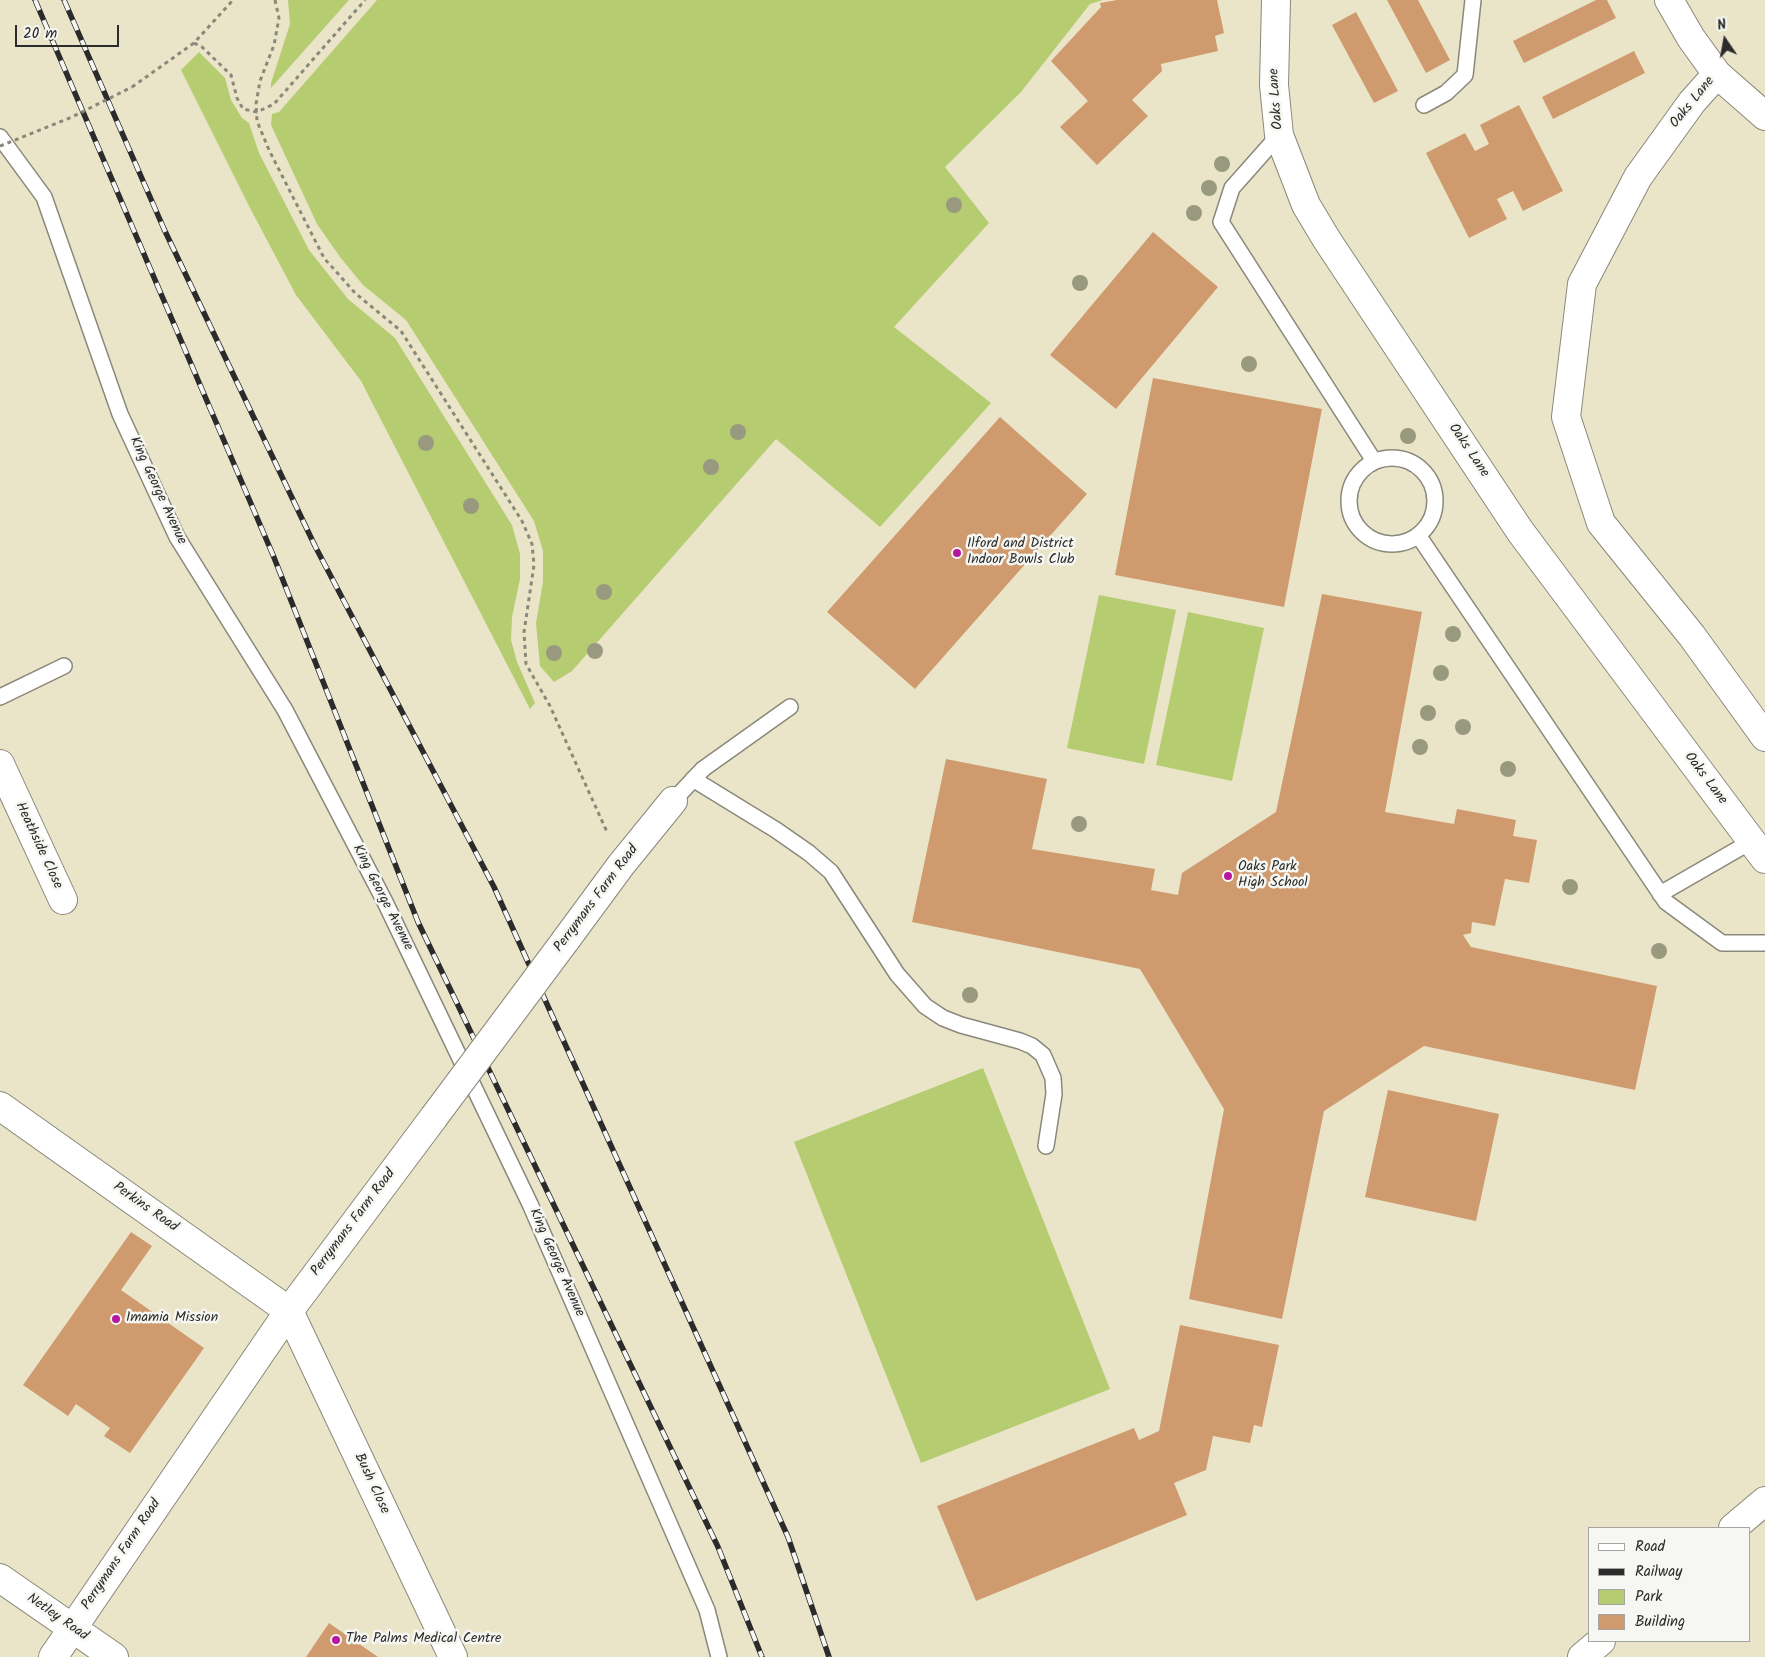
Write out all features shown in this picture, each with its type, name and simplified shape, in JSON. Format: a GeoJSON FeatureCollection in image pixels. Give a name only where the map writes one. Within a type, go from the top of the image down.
{"type":"FeatureCollection","features":[{"type":"Feature","properties":{"kind":"street","name":"Oaks Lane"},"geometry":{"type":"LineString","coordinates":[[1276,0],[1274,85],[1280,135],[1306,205],[1327,240],[1509,514],[1758,850]]}},
{"type":"Feature","properties":{"kind":"street"},"geometry":{"type":"LineString","coordinates":[[1669,0],[1717,74],[1765,116]]}},
{"type":"Feature","properties":{"kind":"street","name":"Oaks Lane"},"geometry":{"type":"LineString","coordinates":[[1717,74],[1692,102],[1638,177],[1582,284],[1566,417],[1601,523],[1692,636],[1765,737]]}},
{"type":"Feature","properties":{"kind":"street","name":"Heathside Close"},"geometry":{"type":"LineString","coordinates":[[0,764],[63,900]]}},
{"type":"Feature","properties":{"kind":"street","name":"Perrymans Farm Road"},"geometry":{"type":"LineString","coordinates":[[53,1657],[289,1311],[621,864],[673,801]]}},
{"type":"Feature","properties":{"kind":"street","name":"Perkins Road"},"geometry":{"type":"LineString","coordinates":[[0,1106],[289,1311]]}},
{"type":"Feature","properties":{"kind":"street","name":"Bush Close"},"geometry":{"type":"LineString","coordinates":[[289,1311],[453,1657]]}},
{"type":"Feature","properties":{"kind":"street"},"geometry":{"type":"LineString","coordinates":[[1734,1527],[1765,1501]]}},
{"type":"Feature","properties":{"kind":"street","name":"Netley Road"},"geometry":{"type":"LineString","coordinates":[[0,1578],[114,1657]]}},
{"type":"Feature","properties":{"kind":"street"},"geometry":{"type":"LineString","coordinates":[[1582,1657],[1601,1642]]}},
{"type":"Feature","properties":{"kind":"lane"},"geometry":{"type":"LineString","coordinates":[[1424,105],[1446,93],[1465,74],[1473,0]]}},
{"type":"Feature","properties":{"kind":"lane"},"geometry":{"type":"LineString","coordinates":[[1280,135],[1232,188],[1221,222],[1374,461]]}},
{"type":"Feature","properties":{"kind":"lane","name":"King George Avenue"},"geometry":{"type":"LineString","coordinates":[[0,137],[44,197],[120,414],[176,537],[285,710],[385,902],[530,1204],[707,1610],[719,1657]]}},
{"type":"Feature","properties":{"kind":"lane"},"geometry":{"type":"LineString","coordinates":[[0,148],[15,155]]}},
{"type":"Feature","properties":{"kind":"lane"},"geometry":{"type":"LineString","coordinates":[[1394,458],[1414,463],[1425,473],[1432,484],[1435,498],[1434,512],[1428,524],[1418,535],[1405,542],[1391,544],[1377,541],[1364,534],[1355,523],[1349,510],[1349,495],[1357,475],[1374,461],[1394,458]]}},
{"type":"Feature","properties":{"kind":"lane"},"geometry":{"type":"LineString","coordinates":[[1418,535],[1666,902],[1722,943],[1765,943]]}},
{"type":"Feature","properties":{"kind":"lane"},"geometry":{"type":"LineString","coordinates":[[0,697],[64,666]]}},
{"type":"Feature","properties":{"kind":"lane"},"geometry":{"type":"LineString","coordinates":[[673,801],[702,769],[790,707]]}},
{"type":"Feature","properties":{"kind":"lane"},"geometry":{"type":"LineString","coordinates":[[693,780],[776,830],[809,853],[831,872],[897,974],[925,1006],[943,1018],[1032,1046],[1042,1054],[1053,1078],[1054,1094],[1046,1146]]}},
{"type":"Feature","properties":{"kind":"lane"},"geometry":{"type":"LineString","coordinates":[[1660,894],[1758,850]]}},
{"type":"Feature","properties":{"kind":"path"},"geometry":{"type":"LineString","coordinates":[[0,148],[132,87],[194,43],[233,0]]}},
{"type":"Feature","properties":{"kind":"path"},"geometry":{"type":"LineString","coordinates":[[275,0],[279,18],[274,45],[260,82],[257,121],[269,150],[324,258],[355,293],[401,331],[522,521],[532,544],[534,565],[524,632],[526,664],[550,706],[621,864]]}},
{"type":"Feature","properties":{"kind":"path"},"geometry":{"type":"LineString","coordinates":[[194,43],[202,47],[231,75],[237,98],[243,109],[257,112],[274,104],[365,0]]}},
{"type":"Feature","properties":{"kind":"green space"},"geometry":{"type":"Polygon","coordinates":[[[288,0],[349,0],[271,88],[290,24],[288,0]]]}},
{"type":"Feature","properties":{"kind":"green space"},"geometry":{"type":"Polygon","coordinates":[[[377,0],[1103,0],[1090,4],[1021,92],[945,167],[989,223],[894,327],[991,403],[880,527],[776,439],[572,671],[554,682],[540,666],[536,623],[543,582],[543,551],[534,521],[406,320],[363,285],[340,257],[317,224],[271,125],[272,114],[279,112],[377,0]]]}},
{"type":"Feature","properties":{"kind":"green space"},"geometry":{"type":"Polygon","coordinates":[[[199,52],[225,78],[231,100],[242,118],[249,123],[259,153],[309,250],[348,299],[395,338],[512,525],[520,554],[520,579],[512,617],[511,640],[517,662],[535,703],[530,709],[361,381],[296,295],[249,206],[181,70],[199,52]]]}},
{"type":"Feature","properties":{"kind":"green space"},"geometry":{"type":"Polygon","coordinates":[[[1099,595],[1176,610],[1144,764],[1067,748],[1099,595]]]}},
{"type":"Feature","properties":{"kind":"green space"},"geometry":{"type":"Polygon","coordinates":[[[1188,612],[1264,628],[1232,781],[1156,765],[1188,612]]]}},
{"type":"Feature","properties":{"kind":"green space"},"geometry":{"type":"Polygon","coordinates":[[[983,1068],[1110,1389],[921,1463],[794,1142],[983,1068]]]}},
{"type":"Feature","properties":{"kind":"building"},"geometry":{"type":"Polygon","coordinates":[[[1117,0],[1217,0],[1224,33],[1215,36],[1218,51],[1161,64],[1162,71],[1132,100],[1148,116],[1097,165],[1060,127],[1088,101],[1051,61],[1101,7],[1100,3],[1117,0]]]}},
{"type":"Feature","properties":{"kind":"building"},"geometry":{"type":"Polygon","coordinates":[[[1387,0],[1418,0],[1450,60],[1426,73],[1387,0]]]}},
{"type":"Feature","properties":{"kind":"building"},"geometry":{"type":"Polygon","coordinates":[[[1596,0],[1607,0],[1616,18],[1524,63],[1513,41],[1596,0]]]}},
{"type":"Feature","properties":{"kind":"building"},"geometry":{"type":"Polygon","coordinates":[[[1356,12],[1398,91],[1374,103],[1332,25],[1356,12]]]}},
{"type":"Feature","properties":{"kind":"building"},"geometry":{"type":"Polygon","coordinates":[[[1634,51],[1645,73],[1553,119],[1542,97],[1634,51]]]}},
{"type":"Feature","properties":{"kind":"building"},"geometry":{"type":"Polygon","coordinates":[[[1519,105],[1563,191],[1523,211],[1513,191],[1497,199],[1507,219],[1469,238],[1426,153],[1465,133],[1475,151],[1489,144],[1480,125],[1519,105]]]}},
{"type":"Feature","properties":{"kind":"building"},"geometry":{"type":"Polygon","coordinates":[[[1153,232],[1218,287],[1116,409],[1050,355],[1153,232]]]}},
{"type":"Feature","properties":{"kind":"building"},"geometry":{"type":"Polygon","coordinates":[[[1153,378],[1322,409],[1284,607],[1115,575],[1153,378]]]}},
{"type":"Feature","properties":{"kind":"building","name":"Ilford and District Indoor Bowls Club"},"geometry":{"type":"Polygon","coordinates":[[[1000,417],[1087,494],[915,689],[827,612],[1000,417]]]}},
{"type":"Feature","properties":{"kind":"building","name":"Oaks Park High School"},"geometry":{"type":"Polygon","coordinates":[[[1322,594],[1422,612],[1385,812],[1454,824],[1457,809],[1516,820],[1513,836],[1537,840],[1529,883],[1505,879],[1495,926],[1472,922],[1471,933],[1463,935],[1471,947],[1657,986],[1635,1090],[1424,1046],[1324,1111],[1282,1319],[1189,1299],[1224,1109],[1140,969],[912,922],[946,759],[1047,779],[1032,849],[1155,869],[1151,890],[1178,895],[1182,873],[1276,812],[1322,594]]]}},
{"type":"Feature","properties":{"kind":"building"},"geometry":{"type":"Polygon","coordinates":[[[1388,1090],[1499,1114],[1476,1221],[1365,1197],[1388,1090]]]}},
{"type":"Feature","properties":{"kind":"building","name":"Imamia Mission"},"geometry":{"type":"Polygon","coordinates":[[[131,1232],[152,1246],[121,1290],[204,1348],[130,1453],[104,1436],[110,1428],[76,1404],[68,1416],[23,1385],[131,1232]]]}},
{"type":"Feature","properties":{"kind":"building"},"geometry":{"type":"Polygon","coordinates":[[[1180,1325],[1279,1345],[1262,1427],[1254,1425],[1250,1443],[1213,1436],[1206,1470],[1174,1483],[1187,1515],[976,1601],[937,1506],[1134,1428],[1139,1440],[1159,1431],[1180,1325]]]}},
{"type":"Feature","properties":{"kind":"building","name":"The Palms Medical Centre"},"geometry":{"type":"Polygon","coordinates":[[[329,1623],[378,1657],[306,1657],[329,1623]]]}},
{"type":"Feature","properties":{"kind":"railway"},"geometry":{"type":"LineString","coordinates":[[35,0],[273,555],[418,922],[718,1547],[762,1657]]}},
{"type":"Feature","properties":{"kind":"railway"},"geometry":{"type":"LineString","coordinates":[[64,0],[164,229],[315,546],[494,887],[788,1537],[829,1657]]}},
{"type":"Feature","properties":{"kind":"place","name":"Ilford and District Indoor Bowls Club"},"geometry":{"type":"Point","coordinates":[957,553]}},
{"type":"Feature","properties":{"kind":"place","name":"Oaks Park High School"},"geometry":{"type":"Point","coordinates":[1228,876]}},
{"type":"Feature","properties":{"kind":"place","name":"Imamia Mission"},"geometry":{"type":"Point","coordinates":[116,1319]}},
{"type":"Feature","properties":{"kind":"place","name":"The Palms Medical Centre"},"geometry":{"type":"Point","coordinates":[336,1640]}}]}
